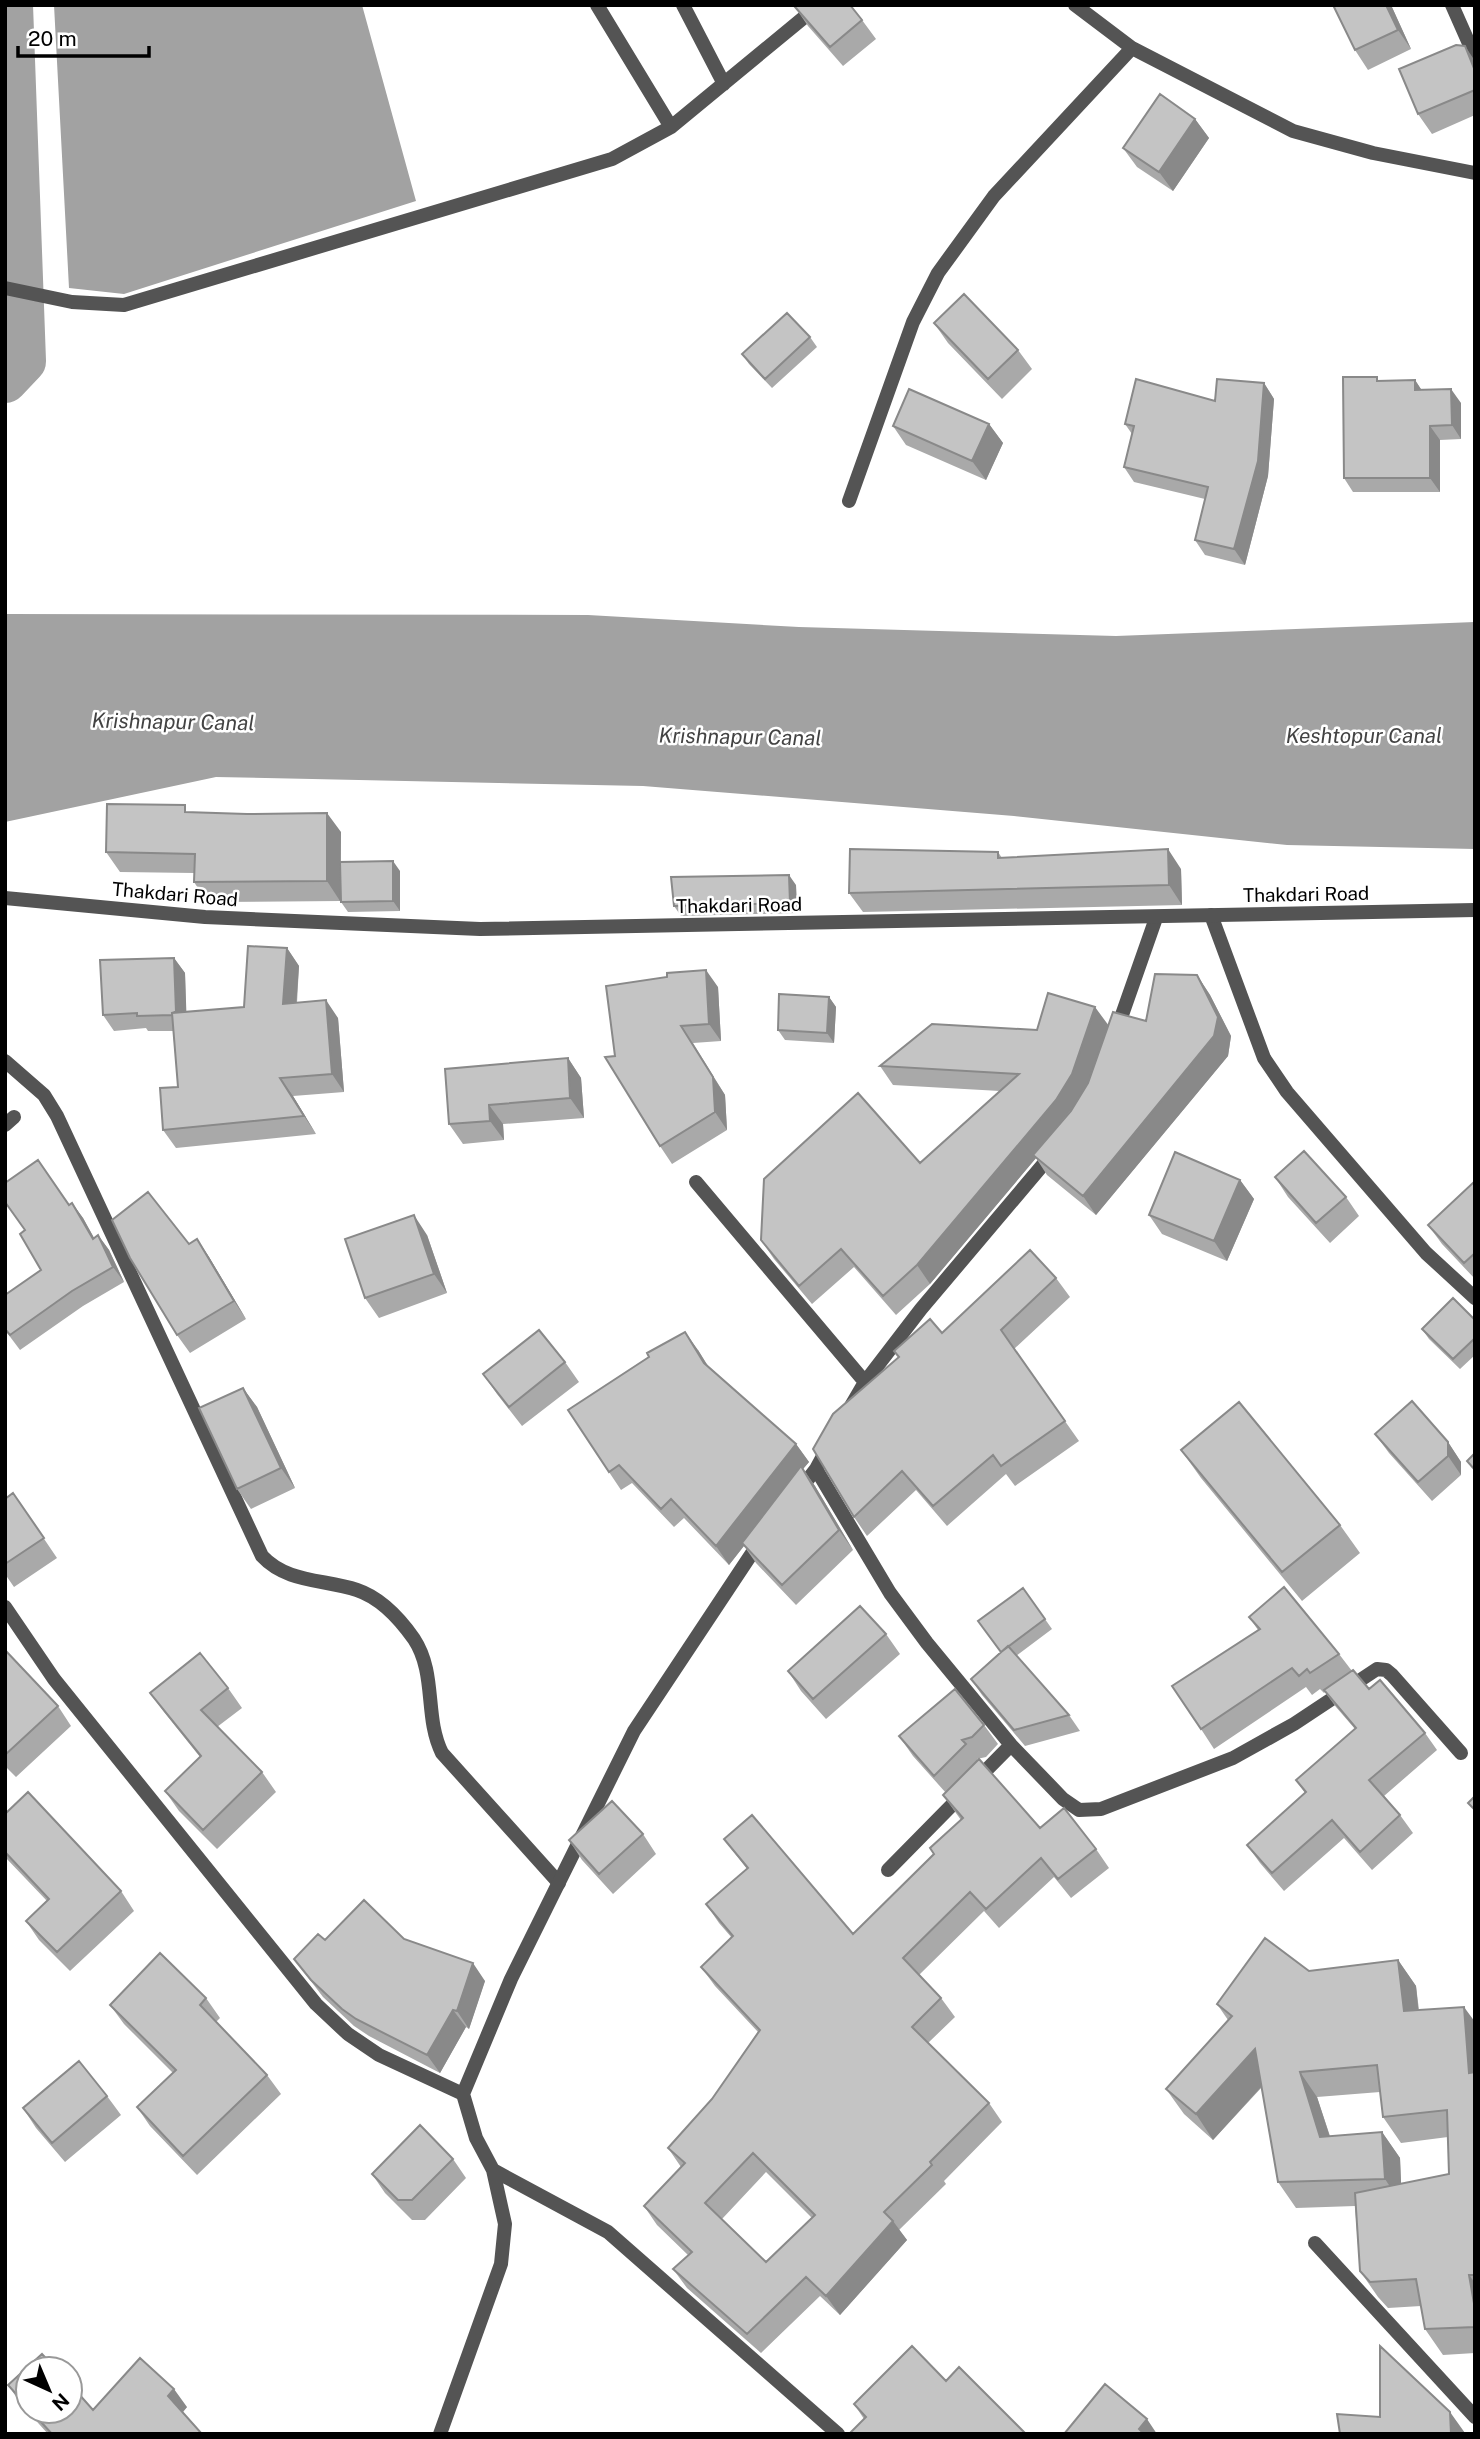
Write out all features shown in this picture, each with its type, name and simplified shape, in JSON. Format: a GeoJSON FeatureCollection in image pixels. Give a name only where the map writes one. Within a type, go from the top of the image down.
{"type":"FeatureCollection","features":[{"type":"Feature","properties":{"kind":"street"},"geometry":{"type":"LineString","coordinates":[[597,5],[671,127]]}},
{"type":"Feature","properties":{"kind":"street"},"geometry":{"type":"LineString","coordinates":[[683,5],[724,84]]}},
{"type":"Feature","properties":{"kind":"street"},"geometry":{"type":"LineString","coordinates":[[6,288],[72,302],[124,305],[612,159],[671,127],[819,5]]}},
{"type":"Feature","properties":{"kind":"street"},"geometry":{"type":"LineString","coordinates":[[1075,5],[1132,48],[1293,131],[1373,153],[1475,173]]}},
{"type":"Feature","properties":{"kind":"street"},"geometry":{"type":"LineString","coordinates":[[1451,5],[1475,57]]}},
{"type":"Feature","properties":{"kind":"street"},"geometry":{"type":"LineString","coordinates":[[849,502],[913,323],[937,273],[994,196],[1132,48]]}},
{"type":"Feature","properties":{"kind":"street","name":"Thakdari Road"},"geometry":{"type":"LineString","coordinates":[[5,898],[205,917],[480,929],[1475,910]]}},
{"type":"Feature","properties":{"kind":"street"},"geometry":{"type":"LineString","coordinates":[[1211,915],[1265,1058],[1287,1092],[1426,1253],[1475,1298]]}},
{"type":"Feature","properties":{"kind":"street"},"geometry":{"type":"LineString","coordinates":[[1112,1046],[1156,918]]}},
{"type":"Feature","properties":{"kind":"street"},"geometry":{"type":"LineString","coordinates":[[5,1060],[44,1095],[57,1116],[262,1556],[284,1573],[359,1591],[389,1609],[415,1641],[428,1672],[434,1737],[442,1753],[559,1883]]}},
{"type":"Feature","properties":{"kind":"street"},"geometry":{"type":"LineString","coordinates":[[846,1415],[865,1382],[921,1309],[1060,1144]]}},
{"type":"Feature","properties":{"kind":"street"},"geometry":{"type":"LineString","coordinates":[[696,1182],[865,1382]]}},
{"type":"Feature","properties":{"kind":"street"},"geometry":{"type":"LineString","coordinates":[[793,1499],[816,1469],[834,1436]]}},
{"type":"Feature","properties":{"kind":"street"},"geometry":{"type":"LineString","coordinates":[[816,1469],[890,1593],[927,1643],[1011,1745],[1063,1799],[1079,1810],[1101,1809],[1233,1758],[1294,1724],[1377,1669],[1386,1670],[1392,1675],[1461,1753]]}},
{"type":"Feature","properties":{"kind":"street"},"geometry":{"type":"LineString","coordinates":[[440,2434],[501,2264],[505,2224],[492,2170],[476,2138],[463,2094],[512,1979],[634,1731],[770,1528]]}},
{"type":"Feature","properties":{"kind":"street"},"geometry":{"type":"LineString","coordinates":[[5,1607],[54,1679],[316,2004],[348,2034],[379,2055],[463,2094]]}},
{"type":"Feature","properties":{"kind":"street"},"geometry":{"type":"LineString","coordinates":[[888,1870],[1011,1745]]}},
{"type":"Feature","properties":{"kind":"street"},"geometry":{"type":"LineString","coordinates":[[492,2170],[608,2231],[838,2434]]}},
{"type":"Feature","properties":{"kind":"street"},"geometry":{"type":"LineString","coordinates":[[1315,2243],[1475,2417]]}},
{"type":"Feature","properties":{"kind":"water"},"geometry":{"type":"Polygon","coordinates":[[[54,5],[362,5],[416,201],[124,294],[69,288],[54,5]]]}},
{"type":"Feature","properties":{"kind":"water","name":"Keshtopur Canal"},"geometry":{"type":"Polygon","coordinates":[[[5,614],[588,615],[799,627],[1116,636],[1475,622],[1475,849],[1287,845],[1014,816],[643,786],[216,777],[5,822],[5,614]]]}},
{"type":"Feature","properties":{"kind":"building"},"geometry":{"type":"Polygon","coordinates":[[[850,5],[862,20],[830,47],[795,7],[850,5]]]}},
{"type":"Feature","properties":{"kind":"building"},"geometry":{"type":"Polygon","coordinates":[[[1333,5],[1386,5],[1398,30],[1355,50],[1333,5]]]}},
{"type":"Feature","properties":{"kind":"building"},"geometry":{"type":"Polygon","coordinates":[[[1456,45],[1465,46],[1475,71],[1475,90],[1418,114],[1399,69],[1456,45]]]}},
{"type":"Feature","properties":{"kind":"building"},"geometry":{"type":"Polygon","coordinates":[[[1160,94],[1195,119],[1159,172],[1123,148],[1160,94]]]}},
{"type":"Feature","properties":{"kind":"building"},"geometry":{"type":"Polygon","coordinates":[[[964,294],[1018,350],[988,379],[934,323],[964,294]]]}},
{"type":"Feature","properties":{"kind":"building"},"geometry":{"type":"Polygon","coordinates":[[[787,313],[810,337],[765,379],[742,354],[787,313]]]}},
{"type":"Feature","properties":{"kind":"building"},"geometry":{"type":"Polygon","coordinates":[[[1343,377],[1377,377],[1377,381],[1415,380],[1415,390],[1451,389],[1452,425],[1430,426],[1430,478],[1344,478],[1343,377]]]}},
{"type":"Feature","properties":{"kind":"building"},"geometry":{"type":"Polygon","coordinates":[[[1136,379],[1215,401],[1217,379],[1264,383],[1258,461],[1234,549],[1195,540],[1208,487],[1124,467],[1134,426],[1125,424],[1136,379]]]}},
{"type":"Feature","properties":{"kind":"building"},"geometry":{"type":"Polygon","coordinates":[[[909,389],[989,424],[972,461],[893,426],[909,389]]]}},
{"type":"Feature","properties":{"kind":"building"},"geometry":{"type":"Polygon","coordinates":[[[107,804],[185,805],[185,812],[327,813],[327,881],[194,882],[195,854],[106,852],[107,804]]]}},
{"type":"Feature","properties":{"kind":"building"},"geometry":{"type":"Polygon","coordinates":[[[850,849],[998,852],[998,858],[1168,849],[1169,885],[849,893],[850,849]]]}},
{"type":"Feature","properties":{"kind":"building"},"geometry":{"type":"Polygon","coordinates":[[[393,861],[393,901],[341,902],[340,862],[393,861]]]}},
{"type":"Feature","properties":{"kind":"building"},"geometry":{"type":"Polygon","coordinates":[[[789,875],[790,903],[674,906],[671,877],[789,875]]]}},
{"type":"Feature","properties":{"kind":"building"},"geometry":{"type":"Polygon","coordinates":[[[248,946],[287,948],[283,1004],[326,1000],[332,1074],[280,1078],[304,1116],[163,1130],[160,1088],[178,1087],[172,1013],[244,1007],[248,946]]]}},
{"type":"Feature","properties":{"kind":"building"},"geometry":{"type":"Polygon","coordinates":[[[174,958],[176,1012],[172,1015],[103,1015],[100,960],[174,958]]]}},
{"type":"Feature","properties":{"kind":"building"},"geometry":{"type":"Polygon","coordinates":[[[706,970],[709,1024],[681,1026],[713,1077],[715,1112],[660,1146],[605,1057],[615,1056],[606,986],[667,977],[667,973],[706,970]]]}},
{"type":"Feature","properties":{"kind":"building"},"geometry":{"type":"Polygon","coordinates":[[[1155,974],[1197,975],[1218,1017],[1214,1036],[1083,1196],[1033,1155],[1071,1111],[1088,1083],[1113,1012],[1146,1021],[1155,974]]]}},
{"type":"Feature","properties":{"kind":"building"},"geometry":{"type":"Polygon","coordinates":[[[1048,993],[1095,1007],[1072,1074],[1056,1100],[917,1265],[883,1296],[841,1249],[799,1286],[761,1240],[764,1179],[858,1093],[920,1163],[1019,1074],[880,1066],[932,1024],[1037,1030],[1048,993]]]}},
{"type":"Feature","properties":{"kind":"building"},"geometry":{"type":"Polygon","coordinates":[[[779,994],[829,997],[827,1033],[778,1030],[779,994]]]}},
{"type":"Feature","properties":{"kind":"building"},"geometry":{"type":"Polygon","coordinates":[[[568,1058],[570,1098],[489,1105],[490,1121],[449,1124],[445,1069],[568,1058]]]}},
{"type":"Feature","properties":{"kind":"building"},"geometry":{"type":"Polygon","coordinates":[[[1304,1151],[1346,1197],[1316,1223],[1275,1177],[1304,1151]]]}},
{"type":"Feature","properties":{"kind":"building"},"geometry":{"type":"Polygon","coordinates":[[[1175,1152],[1240,1180],[1214,1241],[1149,1215],[1175,1152]]]}},
{"type":"Feature","properties":{"kind":"building"},"geometry":{"type":"Polygon","coordinates":[[[38,1160],[69,1205],[72,1203],[93,1239],[98,1235],[113,1267],[72,1291],[10,1335],[5,1329],[5,1295],[41,1270],[20,1234],[25,1230],[5,1202],[5,1183],[38,1160]]]}},
{"type":"Feature","properties":{"kind":"building"},"geometry":{"type":"Polygon","coordinates":[[[1475,1181],[1475,1253],[1464,1263],[1428,1225],[1475,1181]]]}},
{"type":"Feature","properties":{"kind":"building"},"geometry":{"type":"Polygon","coordinates":[[[148,1192],[189,1244],[197,1239],[234,1301],[177,1335],[130,1258],[112,1220],[148,1192]]]}},
{"type":"Feature","properties":{"kind":"building"},"geometry":{"type":"Polygon","coordinates":[[[414,1215],[434,1274],[365,1298],[345,1239],[414,1215]]]}},
{"type":"Feature","properties":{"kind":"building"},"geometry":{"type":"Polygon","coordinates":[[[1030,1250],[1056,1278],[1001,1330],[1065,1421],[1001,1466],[993,1455],[933,1506],[902,1471],[854,1517],[813,1449],[833,1414],[899,1357],[894,1351],[930,1319],[942,1333],[1030,1250]]]}},
{"type":"Feature","properties":{"kind":"building"},"geometry":{"type":"Polygon","coordinates":[[[1453,1298],[1475,1320],[1475,1338],[1453,1359],[1422,1329],[1453,1298]]]}},
{"type":"Feature","properties":{"kind":"building"},"geometry":{"type":"Polygon","coordinates":[[[539,1330],[565,1362],[509,1407],[483,1374],[539,1330]]]}},
{"type":"Feature","properties":{"kind":"building"},"geometry":{"type":"Polygon","coordinates":[[[685,1332],[704,1363],[796,1444],[716,1546],[671,1499],[661,1509],[619,1465],[609,1472],[568,1410],[649,1357],[647,1353],[685,1332]]]}},
{"type":"Feature","properties":{"kind":"building"},"geometry":{"type":"Polygon","coordinates":[[[243,1388],[281,1468],[237,1489],[199,1408],[243,1388]]]}},
{"type":"Feature","properties":{"kind":"building"},"geometry":{"type":"Polygon","coordinates":[[[1412,1401],[1448,1442],[1448,1456],[1418,1482],[1375,1434],[1412,1401]]]}},
{"type":"Feature","properties":{"kind":"building"},"geometry":{"type":"Polygon","coordinates":[[[1239,1402],[1340,1525],[1282,1572],[1181,1450],[1239,1402]]]}},
{"type":"Feature","properties":{"kind":"building"},"geometry":{"type":"Polygon","coordinates":[[[1475,1453],[1475,1470],[1467,1461],[1475,1453]]]}},
{"type":"Feature","properties":{"kind":"building"},"geometry":{"type":"Polygon","coordinates":[[[801,1466],[839,1530],[782,1585],[742,1543],[801,1466]]]}},
{"type":"Feature","properties":{"kind":"building"},"geometry":{"type":"Polygon","coordinates":[[[13,1493],[44,1538],[5,1564],[5,1499],[13,1493]]]}},
{"type":"Feature","properties":{"kind":"building"},"geometry":{"type":"Polygon","coordinates":[[[1284,1587],[1339,1654],[1310,1673],[1307,1669],[1299,1676],[1292,1668],[1201,1729],[1172,1686],[1260,1629],[1249,1617],[1284,1587]]]}},
{"type":"Feature","properties":{"kind":"building"},"geometry":{"type":"Polygon","coordinates":[[[1023,1588],[1045,1619],[1001,1652],[978,1621],[1023,1588]]]}},
{"type":"Feature","properties":{"kind":"building"},"geometry":{"type":"Polygon","coordinates":[[[860,1606],[886,1634],[813,1699],[788,1671],[860,1606]]]}},
{"type":"Feature","properties":{"kind":"building"},"geometry":{"type":"Polygon","coordinates":[[[1008,1646],[1069,1715],[1014,1730],[971,1679],[1008,1646]]]}},
{"type":"Feature","properties":{"kind":"building"},"geometry":{"type":"Polygon","coordinates":[[[5,1650],[58,1706],[5,1755],[5,1650]]]}},
{"type":"Feature","properties":{"kind":"building"},"geometry":{"type":"Polygon","coordinates":[[[200,1653],[228,1688],[201,1710],[262,1772],[203,1830],[165,1791],[201,1756],[150,1693],[200,1653]]]}},
{"type":"Feature","properties":{"kind":"building"},"geometry":{"type":"Polygon","coordinates":[[[1353,1670],[1369,1689],[1380,1680],[1425,1733],[1369,1780],[1400,1815],[1360,1852],[1332,1820],[1272,1873],[1247,1845],[1306,1792],[1296,1780],[1356,1728],[1324,1690],[1353,1670]]]}},
{"type":"Feature","properties":{"kind":"building"},"geometry":{"type":"Polygon","coordinates":[[[955,1689],[984,1725],[972,1737],[962,1740],[966,1744],[934,1776],[899,1736],[955,1689]]]}},
{"type":"Feature","properties":{"kind":"building"},"geometry":{"type":"Polygon","coordinates":[[[979,1759],[1040,1828],[1064,1808],[1096,1849],[1058,1879],[1041,1858],[986,1909],[970,1892],[903,1958],[941,1998],[912,2027],[989,2103],[884,2212],[893,2221],[826,2296],[806,2277],[747,2334],[673,2269],[692,2252],[644,2206],[685,2163],[668,2148],[712,2099],[760,2030],[701,1967],[733,1936],[706,1904],[748,1868],[724,1839],[752,1815],[853,1934],[934,1854],[930,1848],[963,1818],[943,1795],[979,1759]],[[753,2153],[705,2203],[766,2262],[815,2215],[753,2153]]]}},
{"type":"Feature","properties":{"kind":"building"},"geometry":{"type":"Polygon","coordinates":[[[28,1792],[121,1891],[57,1952],[26,1921],[49,1899],[5,1852],[5,1814],[28,1792]]]}},
{"type":"Feature","properties":{"kind":"building"},"geometry":{"type":"Polygon","coordinates":[[[1475,1796],[1475,1810],[1468,1803],[1475,1796]]]}},
{"type":"Feature","properties":{"kind":"building"},"geometry":{"type":"Polygon","coordinates":[[[612,1801],[643,1834],[599,1874],[569,1840],[612,1801]]]}},
{"type":"Feature","properties":{"kind":"building"},"geometry":{"type":"Polygon","coordinates":[[[364,1900],[404,1939],[473,1963],[457,2011],[453,2010],[427,2055],[356,2019],[342,2009],[311,1980],[294,1959],[318,1934],[325,1940],[364,1900]]]}},
{"type":"Feature","properties":{"kind":"building"},"geometry":{"type":"Polygon","coordinates":[[[1265,1938],[1309,1971],[1398,1960],[1404,2011],[1464,2007],[1469,2073],[1475,2072],[1475,2275],[1469,2275],[1475,2327],[1425,2329],[1416,2279],[1370,2282],[1360,2271],[1355,2193],[1449,2174],[1447,2110],[1383,2117],[1377,2065],[1300,2072],[1320,2137],[1382,2132],[1385,2179],[1278,2182],[1255,2049],[1196,2114],[1166,2089],[1232,2016],[1217,2004],[1265,1938]]]}},
{"type":"Feature","properties":{"kind":"building"},"geometry":{"type":"Polygon","coordinates":[[[160,1953],[206,1998],[200,2005],[267,2075],[183,2156],[137,2107],[176,2070],[110,2005],[160,1953]]]}},
{"type":"Feature","properties":{"kind":"building"},"geometry":{"type":"Polygon","coordinates":[[[79,2061],[107,2096],[52,2143],[23,2108],[79,2061]]]}},
{"type":"Feature","properties":{"kind":"building"},"geometry":{"type":"Polygon","coordinates":[[[420,2125],[453,2159],[412,2200],[398,2200],[372,2174],[420,2125]]]}},
{"type":"Feature","properties":{"kind":"building"},"geometry":{"type":"Polygon","coordinates":[[[912,2346],[946,2381],[959,2367],[1026,2434],[849,2434],[866,2417],[854,2404],[912,2346]]]}},
{"type":"Feature","properties":{"kind":"building"},"geometry":{"type":"Polygon","coordinates":[[[1380,2346],[1450,2412],[1451,2434],[1340,2434],[1337,2414],[1380,2417],[1380,2346]]]}},
{"type":"Feature","properties":{"kind":"building"},"geometry":{"type":"Polygon","coordinates":[[[140,2358],[174,2389],[168,2396],[202,2434],[52,2434],[44,2425],[84,2425],[84,2400],[93,2410],[140,2358]]]}},
{"type":"Feature","properties":{"kind":"building"},"geometry":{"type":"Polygon","coordinates":[[[14,2380],[14,2392],[8,2385],[14,2380]]]}},
{"type":"Feature","properties":{"kind":"building"},"geometry":{"type":"Polygon","coordinates":[[[1105,2384],[1147,2419],[1139,2429],[1144,2434],[1064,2434],[1105,2384]]]}},
{"type":"Feature","properties":{"kind":"waterway"},"geometry":{"type":"LineString","coordinates":[[5,380],[23,361],[10,5]]}},
{"type":"Feature","properties":{"kind":"water label","name":"Krishnapur Canal"},"geometry":{"type":"Point","coordinates":[173,722]}},
{"type":"Feature","properties":{"kind":"water label","name":"Krishnapur Canal"},"geometry":{"type":"Point","coordinates":[740,737]}}]}
